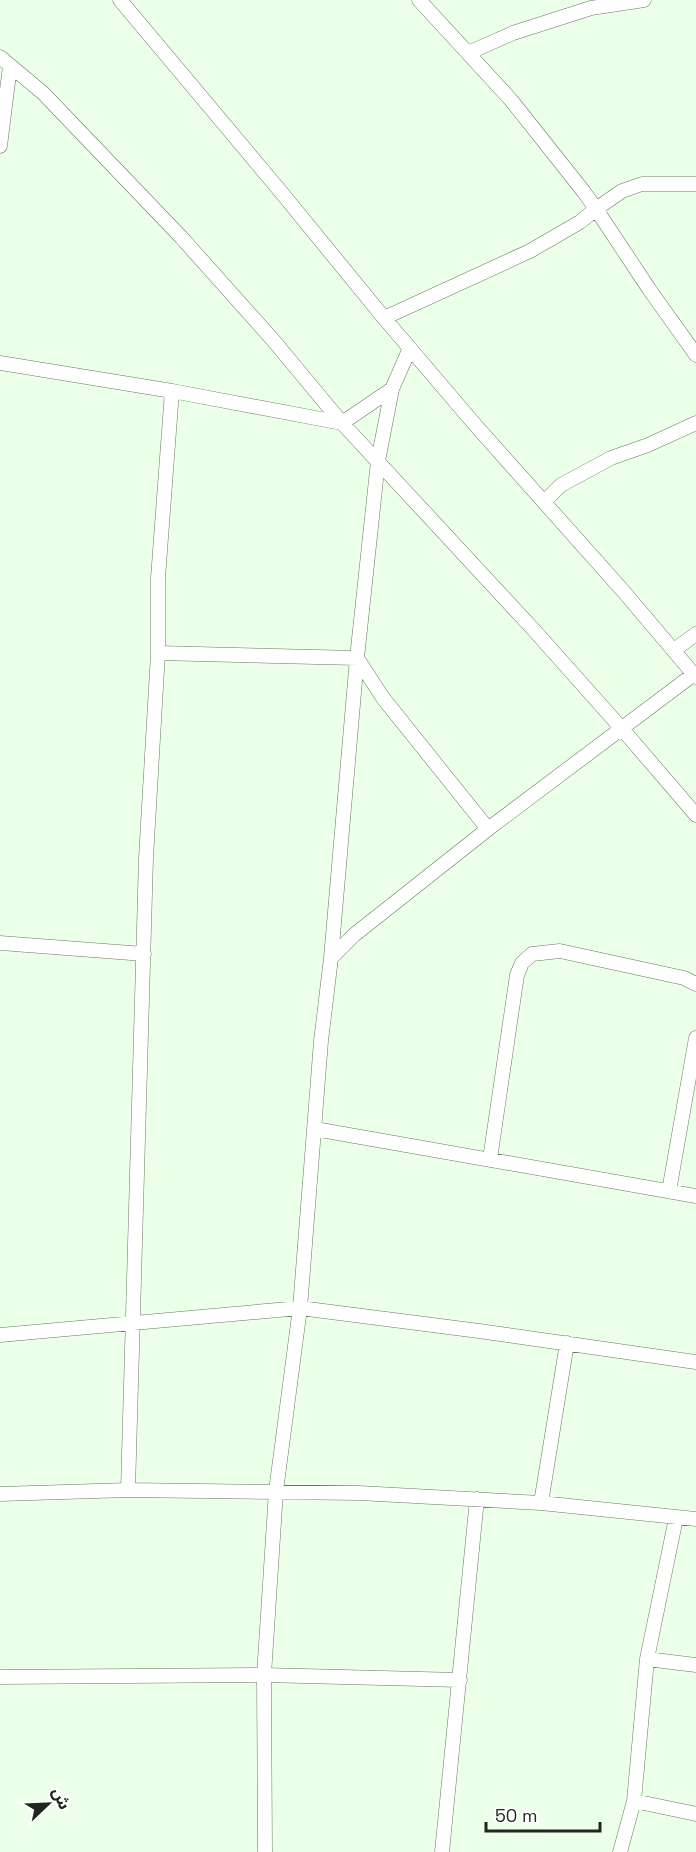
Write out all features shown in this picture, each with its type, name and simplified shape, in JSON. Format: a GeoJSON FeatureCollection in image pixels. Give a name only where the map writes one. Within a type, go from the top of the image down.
{"type":"FeatureCollection","features":[{"type":"Feature","properties":{"kind":"street"},"geometry":{"type":"LineString","coordinates":[[120,0],[384,318],[695,675],[488,829],[354,935],[331,958]]}},
{"type":"Feature","properties":{"kind":"street"},"geometry":{"type":"LineString","coordinates":[[419,0],[511,100],[584,192],[648,289],[696,355]]}},
{"type":"Feature","properties":{"kind":"street"},"geometry":{"type":"LineString","coordinates":[[468,54],[513,33],[570,14],[591,8],[644,0]]}},
{"type":"Feature","properties":{"kind":"street"},"geometry":{"type":"LineString","coordinates":[[0,146],[5,62]]}},
{"type":"Feature","properties":{"kind":"street"},"geometry":{"type":"LineString","coordinates":[[5,62],[43,93],[181,237],[273,340],[342,423],[623,730],[696,815]]}},
{"type":"Feature","properties":{"kind":"street"},"geometry":{"type":"LineString","coordinates":[[384,318],[530,251],[580,222],[622,191],[642,184],[696,184]]}},
{"type":"Feature","properties":{"kind":"street"},"geometry":{"type":"LineString","coordinates":[[265,1852],[264,1675],[276,1491],[300,1308],[321,1041],[331,958],[357,658],[378,461],[392,389],[411,348]]}},
{"type":"Feature","properties":{"kind":"street"},"geometry":{"type":"LineString","coordinates":[[0,363],[172,391],[342,423],[392,389]]}},
{"type":"Feature","properties":{"kind":"street"},"geometry":{"type":"LineString","coordinates":[[128,1490],[146,858],[158,653],[158,578],[172,391]]}},
{"type":"Feature","properties":{"kind":"street"},"geometry":{"type":"LineString","coordinates":[[544,501],[561,485],[603,462],[696,423]]}},
{"type":"Feature","properties":{"kind":"street"},"geometry":{"type":"LineString","coordinates":[[674,650],[696,634]]}},
{"type":"Feature","properties":{"kind":"street"},"geometry":{"type":"LineString","coordinates":[[158,653],[357,658]]}},
{"type":"Feature","properties":{"kind":"street"},"geometry":{"type":"LineString","coordinates":[[357,658],[383,698],[488,829]]}},
{"type":"Feature","properties":{"kind":"street"},"geometry":{"type":"LineString","coordinates":[[0,943],[144,954]]}},
{"type":"Feature","properties":{"kind":"street"},"geometry":{"type":"LineString","coordinates":[[490,1160],[517,975],[522,963],[532,954],[560,951],[684,978],[696,984]]}},
{"type":"Feature","properties":{"kind":"street"},"geometry":{"type":"LineString","coordinates":[[669,1191],[696,1038]]}},
{"type":"Feature","properties":{"kind":"street"},"geometry":{"type":"LineString","coordinates":[[315,1129],[696,1196]]}},
{"type":"Feature","properties":{"kind":"street"},"geometry":{"type":"LineString","coordinates":[[0,1335],[300,1308],[696,1362]]}},
{"type":"Feature","properties":{"kind":"street"},"geometry":{"type":"LineString","coordinates":[[541,1503],[567,1343]]}},
{"type":"Feature","properties":{"kind":"street"},"geometry":{"type":"LineString","coordinates":[[0,1494],[128,1490],[276,1491],[541,1503],[696,1519]]}},
{"type":"Feature","properties":{"kind":"street"},"geometry":{"type":"LineString","coordinates":[[442,1852],[477,1499]]}},
{"type":"Feature","properties":{"kind":"street"},"geometry":{"type":"LineString","coordinates":[[620,1852],[634,1801],[647,1659],[676,1518]]}},
{"type":"Feature","properties":{"kind":"street"},"geometry":{"type":"LineString","coordinates":[[647,1659],[696,1665]]}},
{"type":"Feature","properties":{"kind":"street"},"geometry":{"type":"LineString","coordinates":[[0,1677],[264,1675],[460,1680]]}},
{"type":"Feature","properties":{"kind":"street"},"geometry":{"type":"LineString","coordinates":[[634,1801],[696,1814]]}}]}
